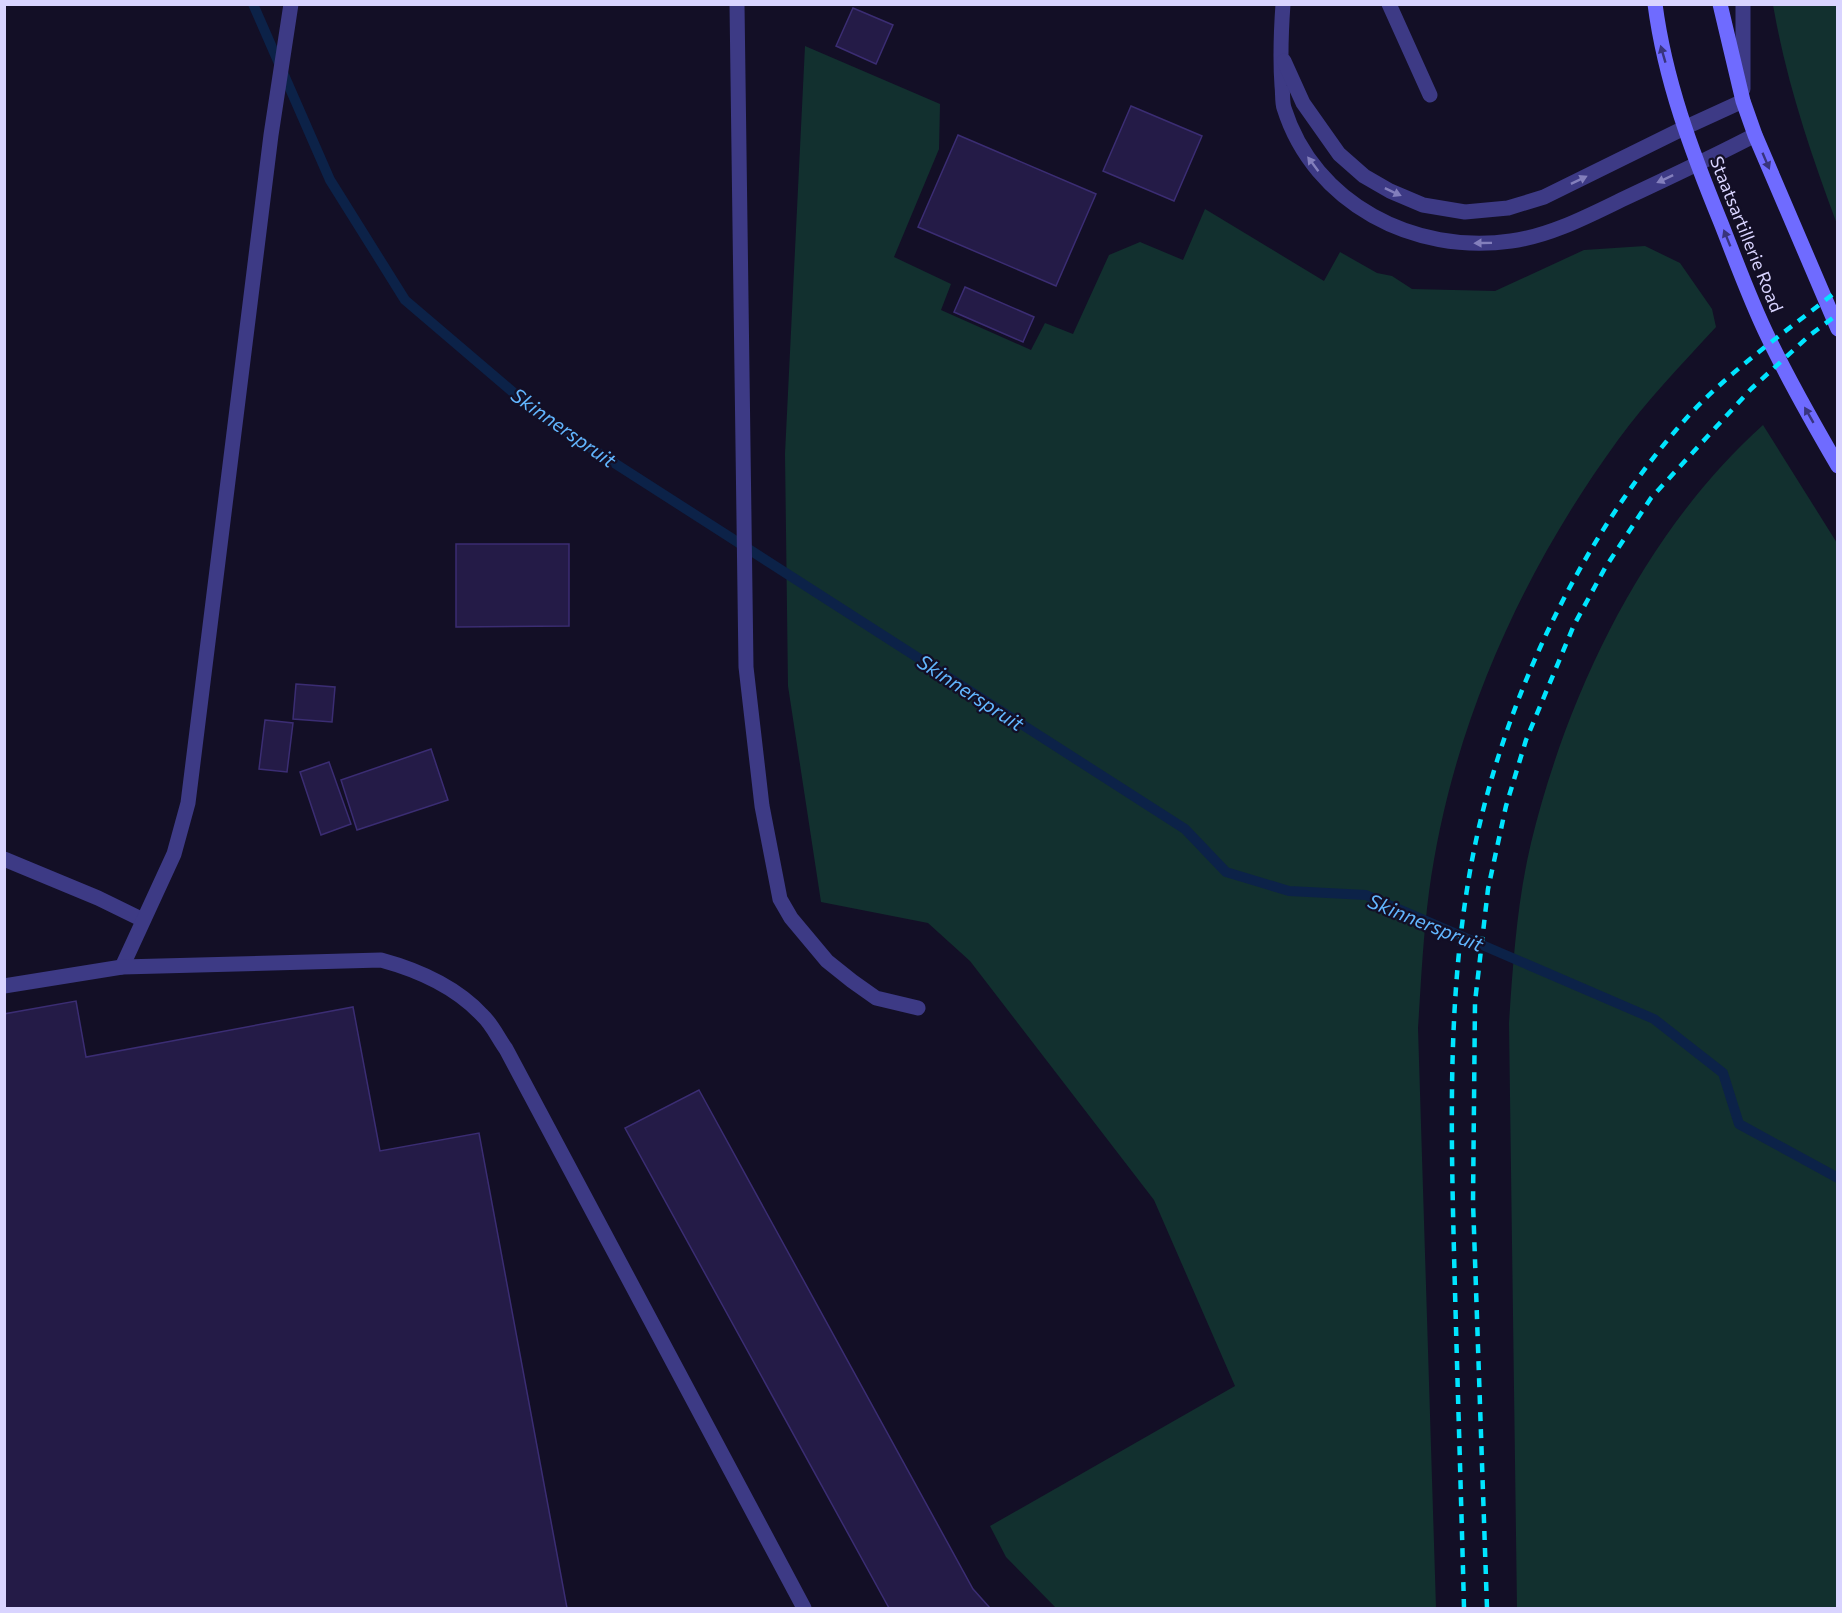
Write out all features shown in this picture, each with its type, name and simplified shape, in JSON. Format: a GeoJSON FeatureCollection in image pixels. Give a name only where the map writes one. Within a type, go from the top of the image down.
{"type":"FeatureCollection","features":[{"type":"Feature","properties":{"kind":"street"},"geometry":{"type":"LineString","coordinates":[[122,967],[174,855],[188,803],[271,135],[291,4]]}},
{"type":"Feature","properties":{"kind":"street"},"geometry":{"type":"LineString","coordinates":[[737,4],[746,667],[762,806],[780,898],[791,918],[827,961],[852,981],[876,998],[918,1008]]}},
{"type":"Feature","properties":{"kind":"street"},"geometry":{"type":"LineString","coordinates":[[1283,4],[1280,52],[1283,107],[1304,153],[1331,186],[1357,208],[1402,230],[1426,238],[1464,243],[1512,241],[1580,220],[1755,135]]}},
{"type":"Feature","properties":{"kind":"street"},"geometry":{"type":"LineString","coordinates":[[1389,4],[1430,95]]}},
{"type":"Feature","properties":{"kind":"street","name":"Staatsartillerie Road"},"geometry":{"type":"LineString","coordinates":[[1655,4],[1660,43],[1697,165],[1767,335],[1797,395],[1838,466]]}},
{"type":"Feature","properties":{"kind":"street"},"geometry":{"type":"LineString","coordinates":[[1719,4],[1743,101],[1755,135],[1838,329]]}},
{"type":"Feature","properties":{"kind":"street"},"geometry":{"type":"LineString","coordinates":[[1743,4],[1743,101]]}},
{"type":"Feature","properties":{"kind":"street"},"geometry":{"type":"LineString","coordinates":[[1280,52],[1303,104],[1339,154],[1364,176],[1390,191],[1423,205],[1466,212],[1508,208],[1544,197],[1743,101]]}},
{"type":"Feature","properties":{"kind":"street"},"geometry":{"type":"LineString","coordinates":[[4,860],[98,897],[143,920]]}},
{"type":"Feature","properties":{"kind":"street"},"geometry":{"type":"LineString","coordinates":[[4,986],[122,967],[381,960],[411,968],[456,993],[483,1015],[506,1049],[804,1608]]}},
{"type":"Feature","properties":{"kind":"green space"},"geometry":{"type":"Polygon","coordinates":[[[1773,5],[1837,5],[1837,224],[1800,116],[1773,5]]]}},
{"type":"Feature","properties":{"kind":"green space"},"geometry":{"type":"Polygon","coordinates":[[[805,46],[940,104],[939,149],[894,257],[951,284],[941,310],[1031,350],[1045,323],[1073,334],[1109,255],[1140,242],[1183,260],[1205,209],[1324,281],[1340,252],[1377,273],[1392,276],[1412,289],[1495,291],[1584,250],[1645,246],[1680,263],[1712,309],[1716,327],[1653,396],[1618,440],[1583,491],[1521,598],[1495,655],[1473,712],[1454,771],[1439,831],[1427,909],[1418,1028],[1436,1608],[1056,1608],[1006,1557],[990,1526],[1235,1386],[1154,1200],[970,961],[928,923],[821,902],[788,686],[785,454],[805,46]]]}},
{"type":"Feature","properties":{"kind":"green space"},"geometry":{"type":"Polygon","coordinates":[[[1763,425],[1837,543],[1837,1608],[1517,1608],[1509,1023],[1516,933],[1526,865],[1547,786],[1566,728],[1617,617],[1647,564],[1682,514],[1721,467],[1763,425]]]}},
{"type":"Feature","properties":{"kind":"building"},"geometry":{"type":"Polygon","coordinates":[[[853,8],[893,25],[876,64],[836,46],[853,8]]]}},
{"type":"Feature","properties":{"kind":"building"},"geometry":{"type":"Polygon","coordinates":[[[1131,106],[1202,136],[1174,201],[1103,171],[1131,106]]]}},
{"type":"Feature","properties":{"kind":"building"},"geometry":{"type":"Polygon","coordinates":[[[958,135],[1096,194],[1056,286],[918,227],[958,135]]]}},
{"type":"Feature","properties":{"kind":"building"},"geometry":{"type":"Polygon","coordinates":[[[965,287],[1034,317],[1023,342],[954,312],[965,287]]]}},
{"type":"Feature","properties":{"kind":"building"},"geometry":{"type":"Polygon","coordinates":[[[456,544],[569,544],[569,626],[456,627],[456,544]]]}},
{"type":"Feature","properties":{"kind":"building"},"geometry":{"type":"Polygon","coordinates":[[[296,684],[335,687],[332,722],[293,719],[296,684]]]}},
{"type":"Feature","properties":{"kind":"building"},"geometry":{"type":"Polygon","coordinates":[[[265,720],[293,723],[287,772],[259,769],[265,720]]]}},
{"type":"Feature","properties":{"kind":"building"},"geometry":{"type":"Polygon","coordinates":[[[431,749],[448,800],[357,830],[341,780],[431,749]]]}},
{"type":"Feature","properties":{"kind":"building"},"geometry":{"type":"Polygon","coordinates":[[[329,762],[351,824],[321,835],[300,772],[329,762]]]}},
{"type":"Feature","properties":{"kind":"building"},"geometry":{"type":"Polygon","coordinates":[[[76,1001],[86,1057],[353,1007],[380,1151],[479,1133],[567,1608],[4,1608],[4,1014],[76,1001]]]}},
{"type":"Feature","properties":{"kind":"building"},"geometry":{"type":"Polygon","coordinates":[[[699,1090],[973,1589],[990,1608],[889,1608],[625,1128],[699,1090]]]}},
{"type":"Feature","properties":{"kind":"waterway","name":"Skinnerspruit"},"geometry":{"type":"LineString","coordinates":[[253,4],[330,180],[405,300],[541,416],[1185,829],[1226,872],[1289,891],[1366,895],[1654,1019],[1723,1073],[1739,1124],[1838,1178]]}},
{"type":"Feature","properties":{"kind":"railway"},"geometry":{"type":"LineString","coordinates":[[1464,1608],[1455,1297],[1452,1068],[1457,975],[1468,883],[1480,822],[1497,760],[1544,638],[1607,524],[1644,471],[1683,422],[1718,386],[1838,290]]}},
{"type":"Feature","properties":{"kind":"railway"},"geometry":{"type":"LineString","coordinates":[[1487,1608],[1473,1202],[1475,1002],[1488,889],[1506,806],[1526,740],[1574,625],[1605,568],[1651,498],[1751,389],[1810,335],[1838,314]]}}]}
